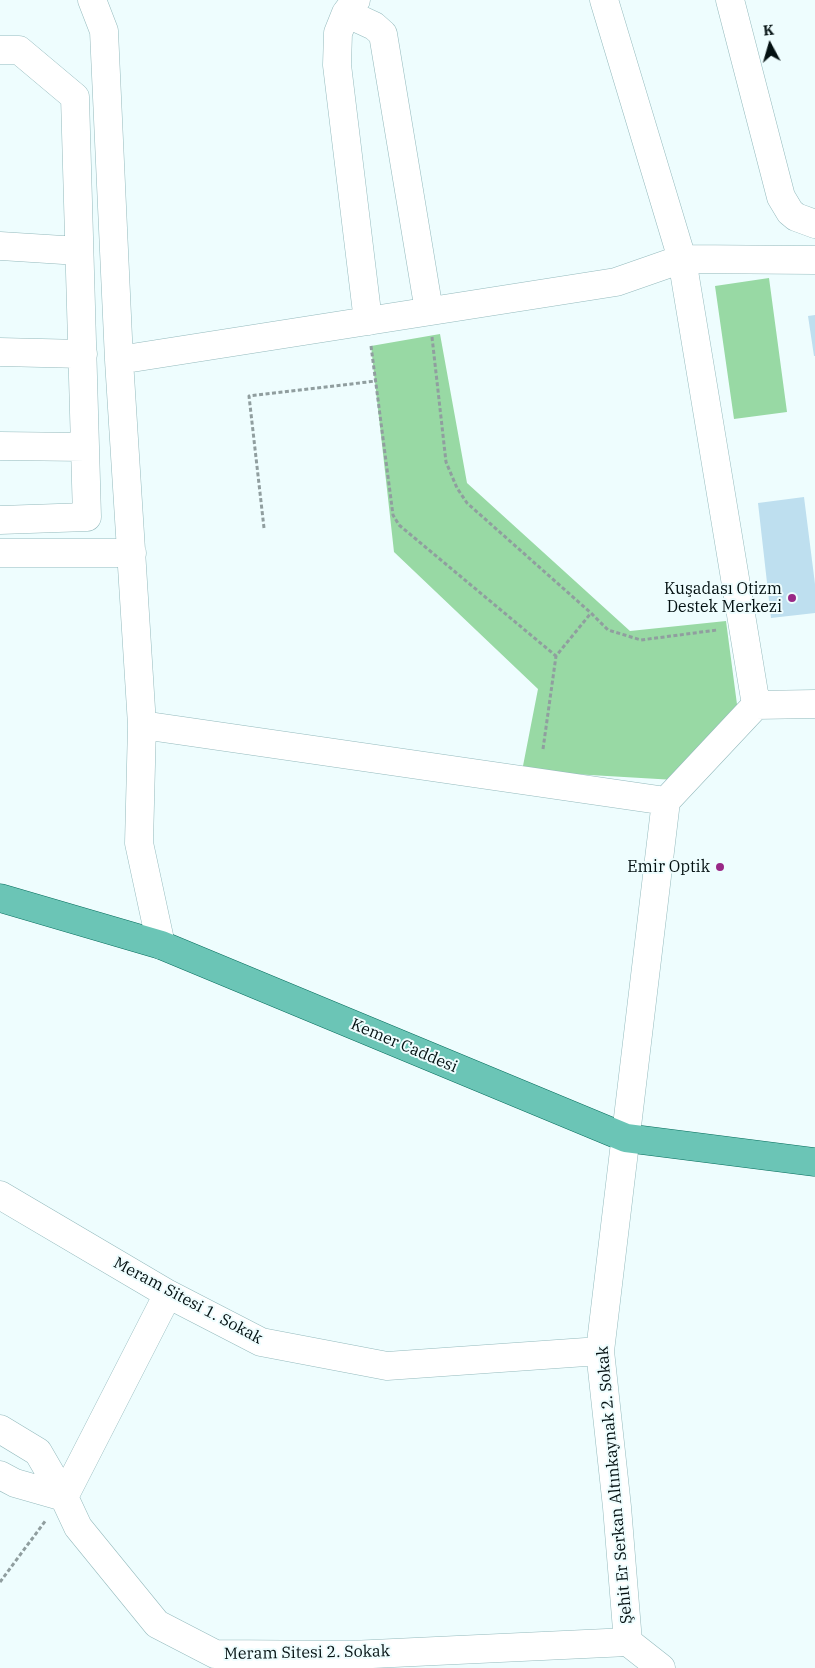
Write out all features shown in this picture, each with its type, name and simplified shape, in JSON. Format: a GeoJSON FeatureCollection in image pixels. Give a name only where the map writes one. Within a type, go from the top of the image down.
{"type":"FeatureCollection","features":[{"type":"Feature","properties":{"kind":"main road","name":"Kemer Caddesi"},"geometry":{"type":"LineString","coordinates":[[0,898],[161,945],[626,1138],[815,1162]]}},
{"type":"Feature","properties":{"kind":"street"},"geometry":{"type":"LineString","coordinates":[[92,0],[104,31],[119,360],[142,725],[139,843],[161,945]]}},
{"type":"Feature","properties":{"kind":"street"},"geometry":{"type":"LineString","coordinates":[[604,0],[682,259],[756,706]]}},
{"type":"Feature","properties":{"kind":"street"},"geometry":{"type":"LineString","coordinates":[[730,0],[781,197],[796,218],[815,224]]}},
{"type":"Feature","properties":{"kind":"street"},"geometry":{"type":"LineString","coordinates":[[368,321],[337,65],[338,34],[351,7],[383,34],[429,311]]}},
{"type":"Feature","properties":{"kind":"street"},"geometry":{"type":"LineString","coordinates":[[0,50],[19,50],[75,97],[87,517],[0,520]]}},
{"type":"Feature","properties":{"kind":"street"},"geometry":{"type":"LineString","coordinates":[[0,246],[79,250]]}},
{"type":"Feature","properties":{"kind":"street"},"geometry":{"type":"LineString","coordinates":[[119,360],[616,282],[682,259],[815,260]]}},
{"type":"Feature","properties":{"kind":"street"},"geometry":{"type":"LineString","coordinates":[[0,352],[82,354]]}},
{"type":"Feature","properties":{"kind":"street"},"geometry":{"type":"LineString","coordinates":[[0,446],[85,447]]}},
{"type":"Feature","properties":{"kind":"street"},"geometry":{"type":"LineString","coordinates":[[0,553],[132,553]]}},
{"type":"Feature","properties":{"kind":"street"},"geometry":{"type":"LineString","coordinates":[[142,725],[666,801],[756,706],[815,704]]}},
{"type":"Feature","properties":{"kind":"street","name":"Şehit Er Serkan Altınkaynak 2. Sokak"},"geometry":{"type":"LineString","coordinates":[[661,1668],[628,1642],[617,1507],[600,1351],[666,801]]}},
{"type":"Feature","properties":{"kind":"street","name":"Meram Sitesi 1. Sokak"},"geometry":{"type":"LineString","coordinates":[[0,1196],[168,1294],[260,1342],[388,1366],[600,1351]]}},
{"type":"Feature","properties":{"kind":"street"},"geometry":{"type":"LineString","coordinates":[[0,1475],[15,1483],[64,1497],[168,1294]]}},
{"type":"Feature","properties":{"kind":"street","name":"Meram Sitesi 2. Sokak"},"geometry":{"type":"LineString","coordinates":[[0,1429],[38,1452],[64,1497],[78,1527],[157,1624],[214,1654],[233,1661],[628,1642]]}},
{"type":"Feature","properties":{"kind":"path"},"geometry":{"type":"LineString","coordinates":[[429,311],[446,462],[457,488],[467,503],[608,630],[641,640],[742,625]]}},
{"type":"Feature","properties":{"kind":"path"},"geometry":{"type":"LineString","coordinates":[[368,321],[392,515],[406,531],[556,656]]}},
{"type":"Feature","properties":{"kind":"path"},"geometry":{"type":"LineString","coordinates":[[264,528],[249,396],[376,381]]}},
{"type":"Feature","properties":{"kind":"path"},"geometry":{"type":"LineString","coordinates":[[543,749],[556,656],[591,613]]}},
{"type":"Feature","properties":{"kind":"path"},"geometry":{"type":"LineString","coordinates":[[0,1582],[64,1497]]}},
{"type":"Feature","properties":{"kind":"green space"},"geometry":{"type":"Polygon","coordinates":[[[769,278],[787,412],[734,419],[715,286],[769,278]]]}},
{"type":"Feature","properties":{"kind":"green space"},"geometry":{"type":"Polygon","coordinates":[[[440,334],[467,483],[630,631],[726,621],[738,712],[675,780],[522,771],[538,689],[394,552],[371,346],[440,334]]]}},
{"type":"Feature","properties":{"kind":"building"},"geometry":{"type":"Polygon","coordinates":[[[815,315],[815,356],[814,356],[808,316],[815,315]]]}},
{"type":"Feature","properties":{"kind":"building"},"geometry":{"type":"Polygon","coordinates":[[[804,497],[815,584],[815,613],[771,618],[758,503],[804,497]]]}},
{"type":"Feature","properties":{"kind":"place","name":"Kuşadası Otizm Destek Merkezi"},"geometry":{"type":"Point","coordinates":[792,598]}},
{"type":"Feature","properties":{"kind":"place","name":"Emir Optik"},"geometry":{"type":"Point","coordinates":[720,867]}}]}
